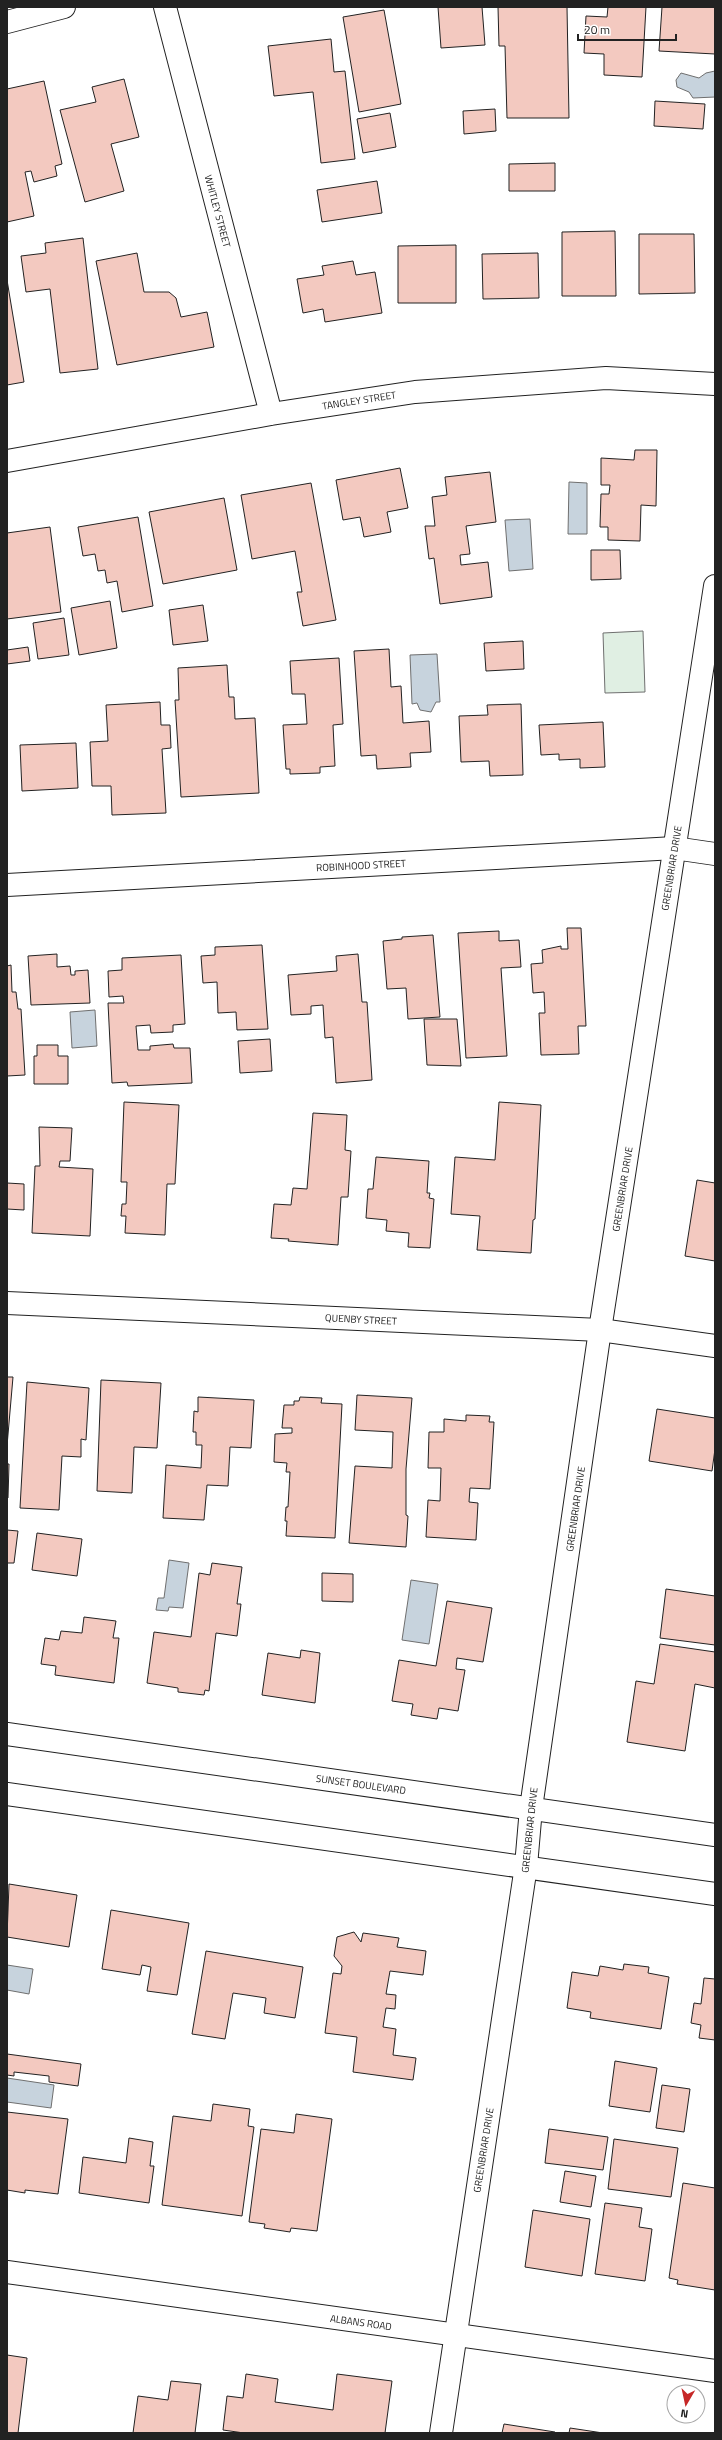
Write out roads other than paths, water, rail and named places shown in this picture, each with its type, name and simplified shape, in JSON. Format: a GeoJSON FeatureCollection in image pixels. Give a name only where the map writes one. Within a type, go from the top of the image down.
{"type":"FeatureCollection","features":[{"type":"Feature","properties":{"kind":"street"},"geometry":{"type":"LineString","coordinates":[[7,22],[64,7]]}},
{"type":"Feature","properties":{"kind":"street","name":"WHITLEY STREET"},"geometry":{"type":"LineString","coordinates":[[165,7],[271,414]]}},
{"type":"Feature","properties":{"kind":"street","name":"TANGLEY STREET"},"geometry":{"type":"LineString","coordinates":[[7,461],[271,414],[415,392],[606,378],[715,384]]}},
{"type":"Feature","properties":{"kind":"street","name":"GREENBRIAR DRIVE"},"geometry":{"type":"LineString","coordinates":[[441,2433],[526,1866],[531,1808],[600,1330],[715,586]]}},
{"type":"Feature","properties":{"kind":"street","name":"ROBINHOOD STREET"},"geometry":{"type":"LineString","coordinates":[[7,885],[674,848],[715,854]]}},
{"type":"Feature","properties":{"kind":"street","name":"QUENBY STREET"},"geometry":{"type":"LineString","coordinates":[[7,1303],[600,1330],[715,1346]]}},
{"type":"Feature","properties":{"kind":"street","name":"SUNSET BOULEVARD"},"geometry":{"type":"LineString","coordinates":[[7,1734],[715,1835]]}},
{"type":"Feature","properties":{"kind":"street"},"geometry":{"type":"LineString","coordinates":[[7,1794],[526,1866],[715,1894]]}},
{"type":"Feature","properties":{"kind":"street","name":"ALBANS ROAD"},"geometry":{"type":"LineString","coordinates":[[7,2272],[715,2371]]}}]}
